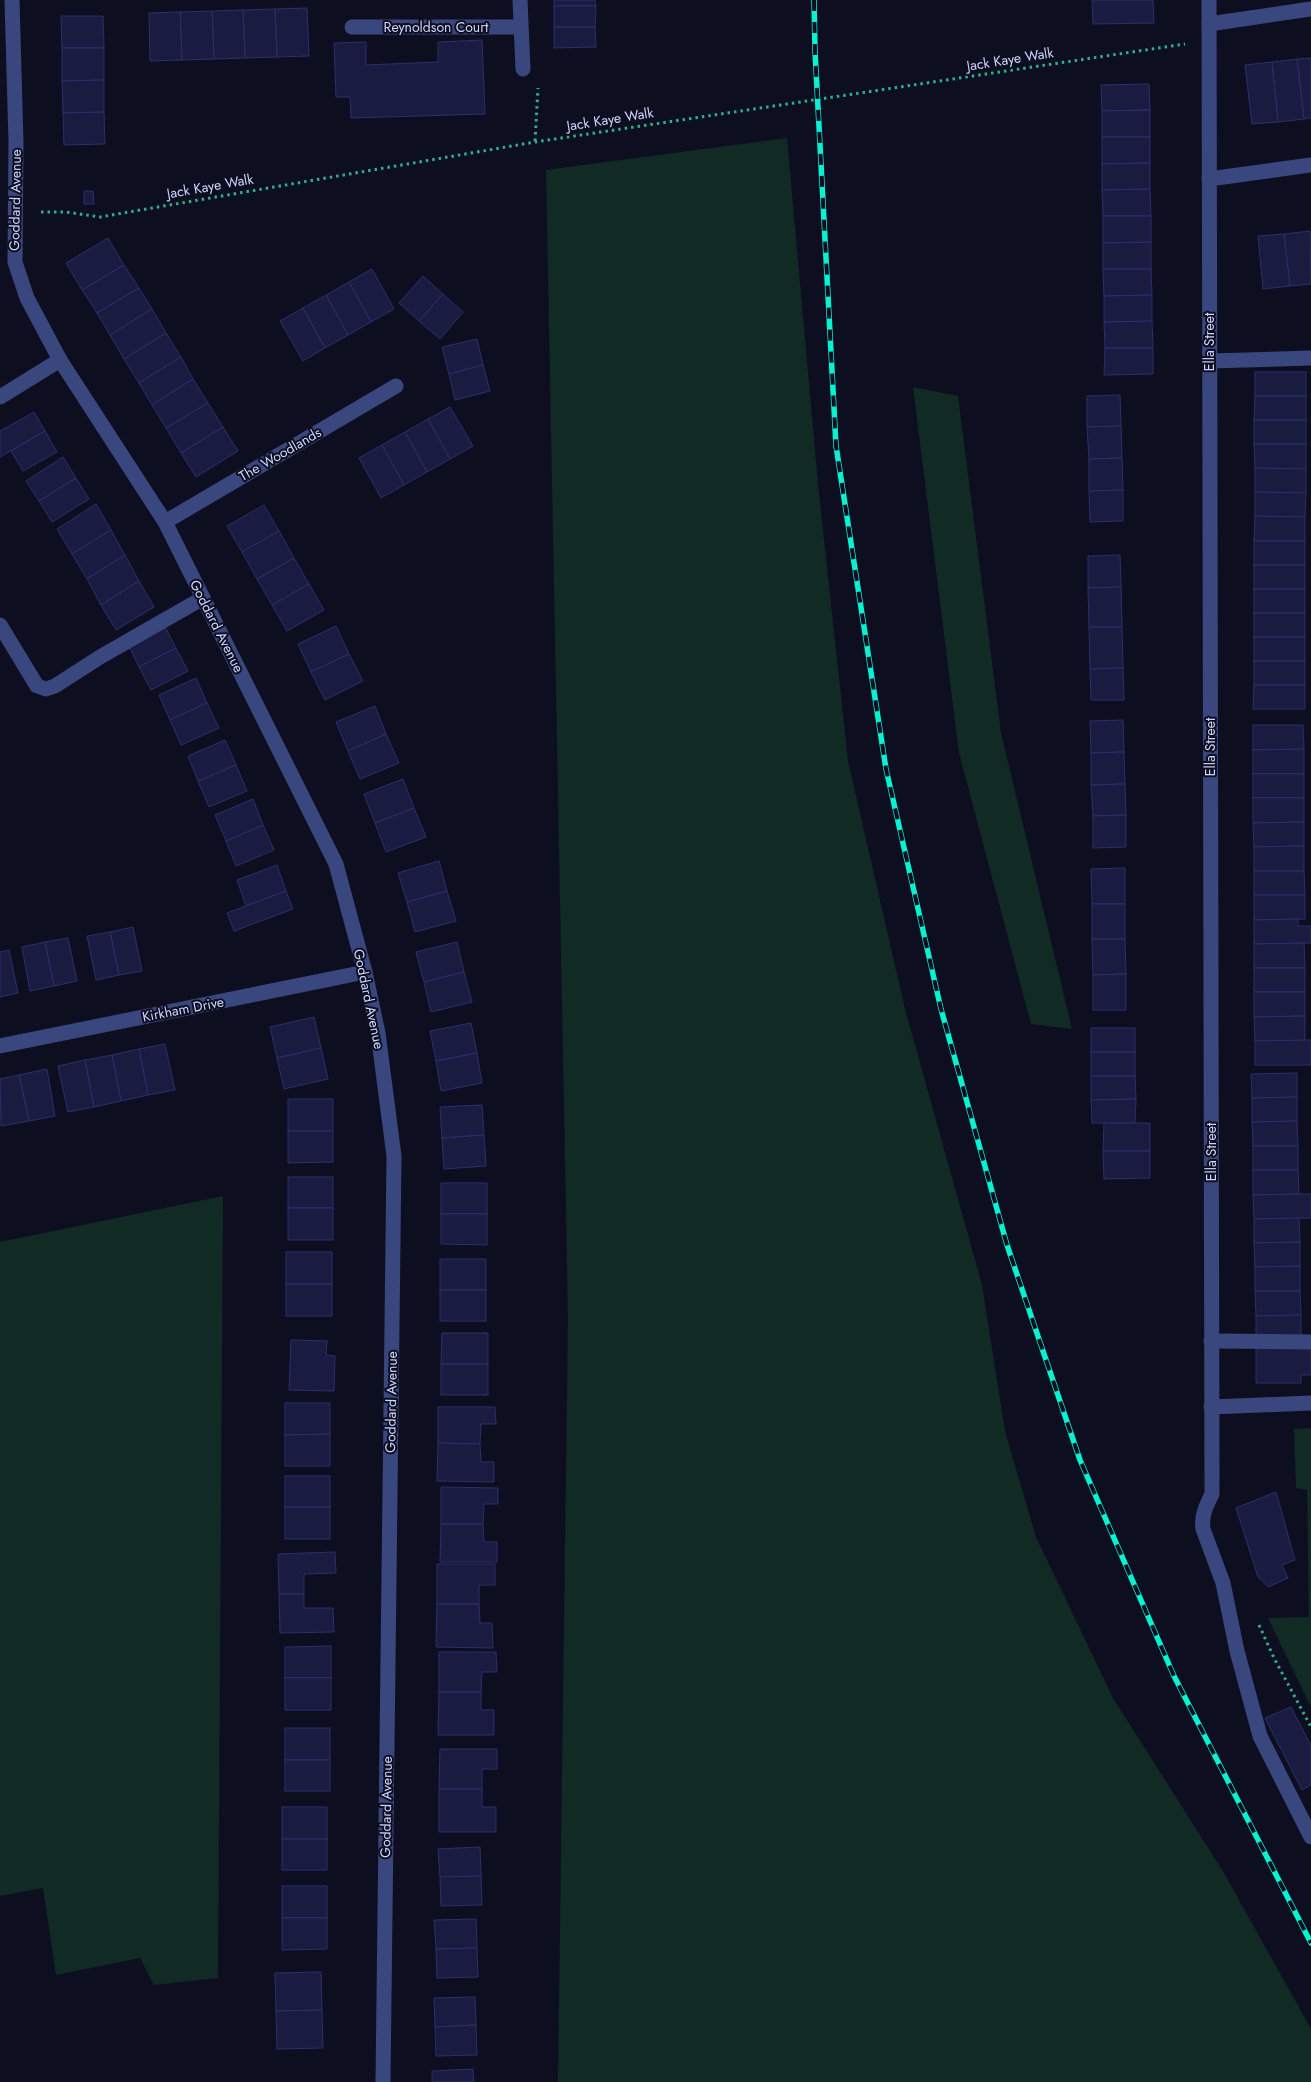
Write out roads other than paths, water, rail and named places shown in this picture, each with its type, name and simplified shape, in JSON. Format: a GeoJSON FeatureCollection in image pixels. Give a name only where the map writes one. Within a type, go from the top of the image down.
{"type":"FeatureCollection","features":[{"type":"Feature","properties":{"kind":"street","name":"Goddard Avenue"},"geometry":{"type":"LineString","coordinates":[[12,0],[16,142],[15,262],[27,298],[60,360],[165,522],[336,864],[365,972],[378,1033],[394,1156],[384,2082]]}},
{"type":"Feature","properties":{"kind":"street"},"geometry":{"type":"LineString","coordinates":[[520,0],[523,69]]}},
{"type":"Feature","properties":{"kind":"street","name":"Ella Street"},"geometry":{"type":"LineString","coordinates":[[1209,0],[1212,1494],[1205,1508],[1202,1520],[1203,1529],[1223,1583],[1237,1651],[1256,1724],[1265,1749],[1311,1837]]}},
{"type":"Feature","properties":{"kind":"street"},"geometry":{"type":"LineString","coordinates":[[1209,24],[1311,9]]}},
{"type":"Feature","properties":{"kind":"street","name":"Reynoldson Court"},"geometry":{"type":"LineString","coordinates":[[352,27],[520,27]]}},
{"type":"Feature","properties":{"kind":"street"},"geometry":{"type":"LineString","coordinates":[[1210,179],[1311,164]]}},
{"type":"Feature","properties":{"kind":"street"},"geometry":{"type":"LineString","coordinates":[[1209,361],[1311,358]]}},
{"type":"Feature","properties":{"kind":"street"},"geometry":{"type":"LineString","coordinates":[[0,397],[60,360]]}},
{"type":"Feature","properties":{"kind":"street","name":"The Woodlands"},"geometry":{"type":"LineString","coordinates":[[165,522],[396,386]]}},
{"type":"Feature","properties":{"kind":"street"},"geometry":{"type":"LineString","coordinates":[[0,625],[37,686],[46,689],[55,686],[203,598]]}},
{"type":"Feature","properties":{"kind":"street","name":"Kirkham Drive"},"geometry":{"type":"LineString","coordinates":[[0,1046],[365,972]]}},
{"type":"Feature","properties":{"kind":"street"},"geometry":{"type":"LineString","coordinates":[[1211,1340],[1311,1342]]}},
{"type":"Feature","properties":{"kind":"street"},"geometry":{"type":"LineString","coordinates":[[1211,1407],[1311,1403]]}},
{"type":"Feature","properties":{"kind":"railway"},"geometry":{"type":"LineString","coordinates":[[814,0],[815,51],[836,446],[886,769],[941,1009],[1007,1245],[1080,1460],[1174,1676],[1311,1943]]}}]}
